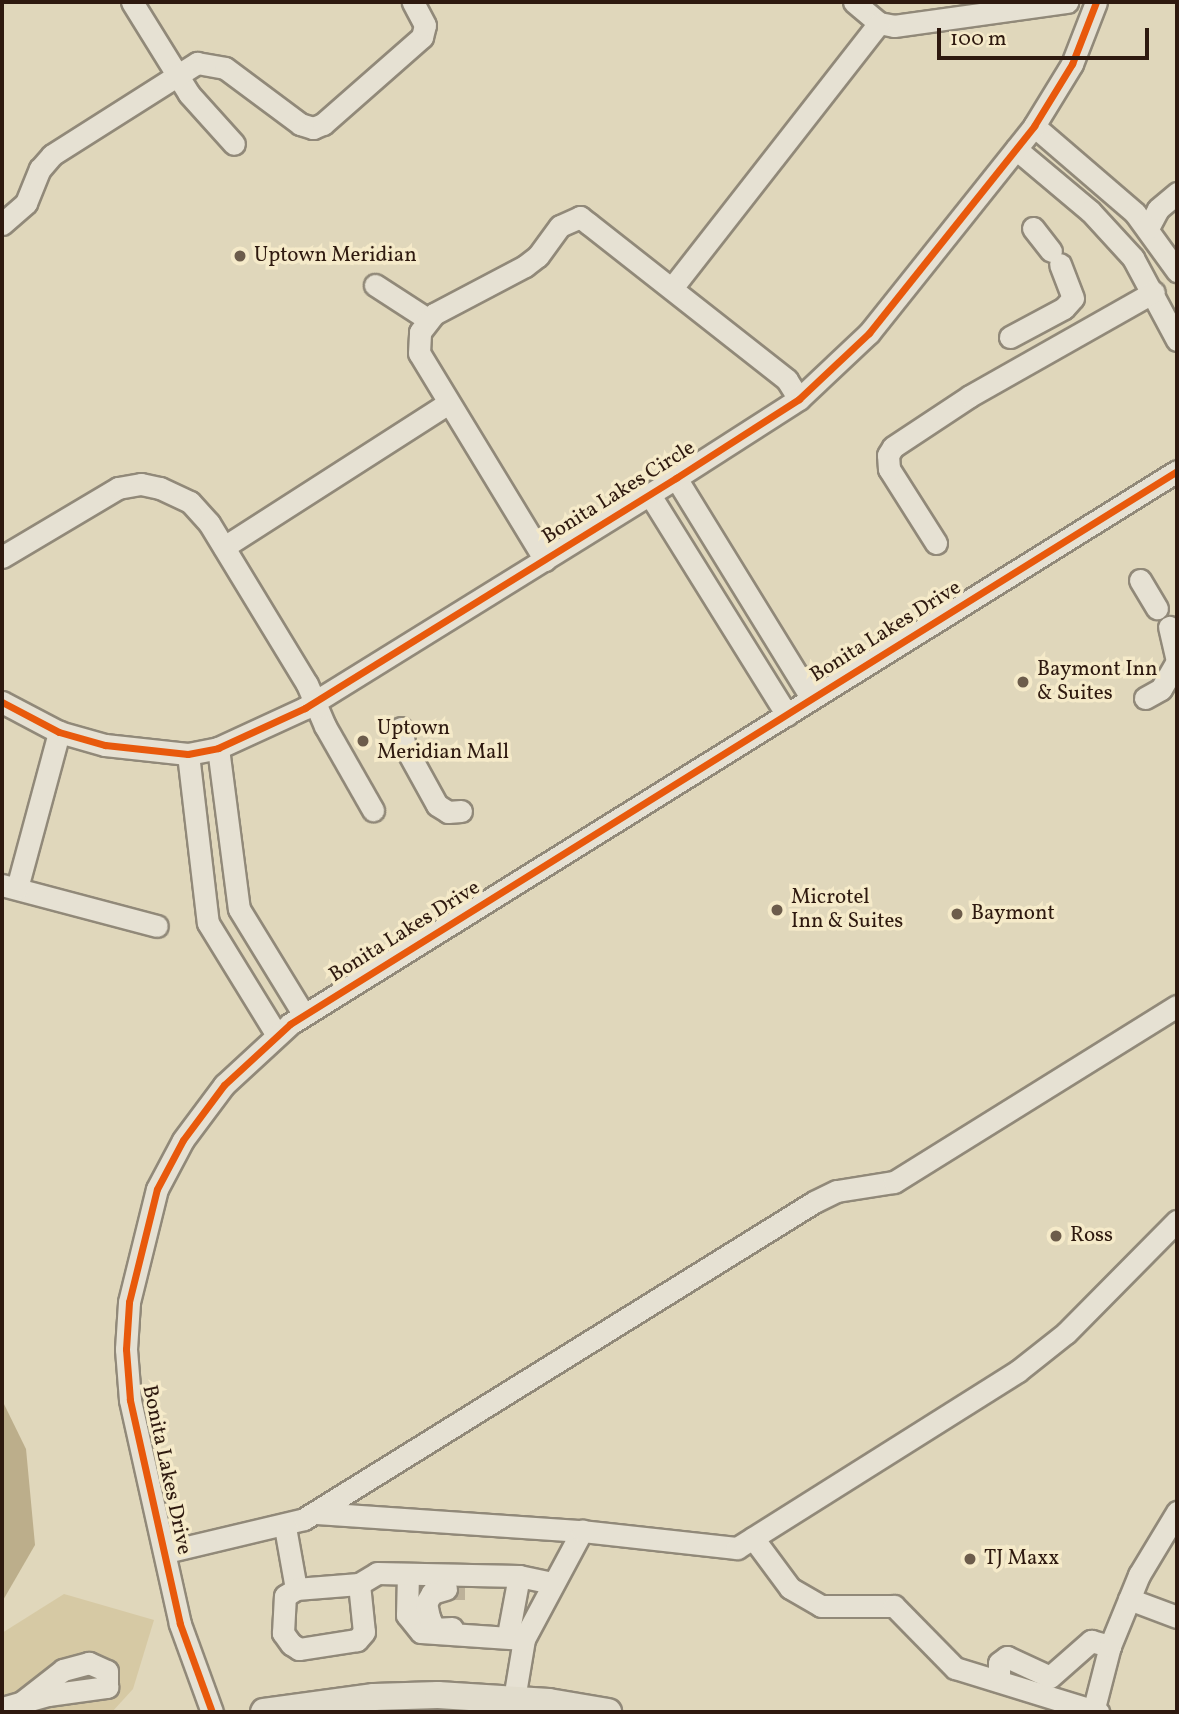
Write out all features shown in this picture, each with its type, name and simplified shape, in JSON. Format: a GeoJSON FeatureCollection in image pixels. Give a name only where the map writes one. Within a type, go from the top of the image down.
{"type":"FeatureCollection","features":[{"type":"Feature","properties":{"kind":"main road"},"geometry":{"type":"LineString","coordinates":[[264,1712],[374,1697],[514,1699],[608,1712]]}},
{"type":"Feature","properties":{"kind":"street"},"geometry":{"type":"LineString","coordinates":[[132,2],[189,94],[234,144]]}},
{"type":"Feature","properties":{"kind":"street"},"geometry":{"type":"LineString","coordinates":[[2,224],[26,203],[52,155],[197,62],[225,68],[300,124],[313,128],[335,117],[422,37],[425,25],[413,2]]}},
{"type":"Feature","properties":{"kind":"street"},"geometry":{"type":"LineString","coordinates":[[854,2],[879,23],[894,26],[1067,2]]}},
{"type":"Feature","properties":{"kind":"street","name":"Bonita Lakes Circle"},"geometry":{"type":"LineString","coordinates":[[2,702],[59,732],[105,745],[188,754],[218,748],[315,703],[650,495],[799,398],[861,342],[904,293],[1034,126],[1072,64],[1096,2]]}},
{"type":"Feature","properties":{"kind":"street"},"geometry":{"type":"LineString","coordinates":[[672,288],[879,23]]}},
{"type":"Feature","properties":{"kind":"street"},"geometry":{"type":"LineString","coordinates":[[1034,126],[1109,188],[1148,228],[1177,271]]}},
{"type":"Feature","properties":{"kind":"street"},"geometry":{"type":"LineString","coordinates":[[1016,149],[1114,235],[1154,292],[1177,340]]}},
{"type":"Feature","properties":{"kind":"street"},"geometry":{"type":"LineString","coordinates":[[1148,228],[1158,209],[1177,193]]}},
{"type":"Feature","properties":{"kind":"street"},"geometry":{"type":"LineString","coordinates":[[545,560],[419,354],[421,332],[429,320],[525,266],[538,256],[560,226],[580,217],[787,380],[799,398]]}},
{"type":"Feature","properties":{"kind":"street"},"geometry":{"type":"LineString","coordinates":[[1010,337],[1064,308],[1073,298],[1056,258],[1033,228]]}},
{"type":"Feature","properties":{"kind":"street"},"geometry":{"type":"LineString","coordinates":[[375,285],[429,320]]}},
{"type":"Feature","properties":{"kind":"street"},"geometry":{"type":"LineString","coordinates":[[936,543],[889,469],[887,455],[893,447],[970,396],[1154,292]]}},
{"type":"Feature","properties":{"kind":"street"},"geometry":{"type":"LineString","coordinates":[[224,547],[448,403]]}},
{"type":"Feature","properties":{"kind":"street","name":"Bonita Lakes Drive"},"geometry":{"type":"LineString","coordinates":[[212,1712],[180,1624],[130,1400],[129,1302],[141,1241],[157,1189],[183,1140],[224,1085],[277,1035],[304,1015],[1177,471]]}},
{"type":"Feature","properties":{"kind":"street"},"geometry":{"type":"LineString","coordinates":[[676,478],[812,699]]}},
{"type":"Feature","properties":{"kind":"street"},"geometry":{"type":"LineString","coordinates":[[7,546],[95,498],[141,484],[167,489],[190,502],[224,547],[315,703],[373,810]]}},
{"type":"Feature","properties":{"kind":"street"},"geometry":{"type":"LineString","coordinates":[[650,495],[787,715]]}},
{"type":"Feature","properties":{"kind":"street"},"geometry":{"type":"LineString","coordinates":[[1140,580],[1157,608]]}},
{"type":"Feature","properties":{"kind":"street"},"geometry":{"type":"LineString","coordinates":[[1145,698],[1161,689],[1177,661],[1169,627]]}},
{"type":"Feature","properties":{"kind":"street"},"geometry":{"type":"LineString","coordinates":[[401,728],[405,747],[437,805],[448,812],[461,811]]}},
{"type":"Feature","properties":{"kind":"street"},"geometry":{"type":"LineString","coordinates":[[59,732],[9,886],[157,926]]}},
{"type":"Feature","properties":{"kind":"street"},"geometry":{"type":"LineString","coordinates":[[218,748],[239,909],[304,1015]]}},
{"type":"Feature","properties":{"kind":"street"},"geometry":{"type":"LineString","coordinates":[[188,754],[208,923],[277,1035]]}},
{"type":"Feature","properties":{"kind":"street"},"geometry":{"type":"LineString","coordinates":[[166,1552],[285,1527],[316,1513],[814,1202],[837,1191],[894,1182],[1177,1006]]}},
{"type":"Feature","properties":{"kind":"street"},"geometry":{"type":"LineString","coordinates":[[316,1513],[582,1531],[737,1548],[1018,1371],[1066,1333],[1177,1222]]}},
{"type":"Feature","properties":{"kind":"street"},"geometry":{"type":"LineString","coordinates":[[364,1483],[383,1517]]}},
{"type":"Feature","properties":{"kind":"street"},"geometry":{"type":"LineString","coordinates":[[753,1538],[790,1588],[821,1606],[894,1605],[955,1668],[1095,1711],[1110,1646],[1129,1599],[1158,1539],[1177,1512]]}},
{"type":"Feature","properties":{"kind":"street"},"geometry":{"type":"LineString","coordinates":[[285,1527],[296,1589]]}},
{"type":"Feature","properties":{"kind":"street"},"geometry":{"type":"LineString","coordinates":[[509,1636],[553,1583],[582,1531]]}},
{"type":"Feature","properties":{"kind":"street"},"geometry":{"type":"LineString","coordinates":[[359,1584],[364,1632],[347,1645],[299,1649],[291,1644],[283,1633],[285,1596],[296,1589],[359,1584],[377,1573],[512,1576],[553,1583]]}},
{"type":"Feature","properties":{"kind":"street"},"geometry":{"type":"LineString","coordinates":[[408,1574],[407,1615],[421,1632],[509,1636]]}},
{"type":"Feature","properties":{"kind":"street"},"geometry":{"type":"LineString","coordinates":[[435,1629],[426,1603],[432,1593],[512,1576]]}},
{"type":"Feature","properties":{"kind":"street"},"geometry":{"type":"LineString","coordinates":[[512,1576],[509,1636],[514,1699]]}},
{"type":"Feature","properties":{"kind":"street"},"geometry":{"type":"LineString","coordinates":[[465,1588],[466,1580],[424,1584],[417,1591],[415,1615],[435,1629],[484,1628],[509,1636]]}},
{"type":"Feature","properties":{"kind":"street"},"geometry":{"type":"LineString","coordinates":[[1129,1599],[1177,1617]]}},
{"type":"Feature","properties":{"kind":"street"},"geometry":{"type":"LineString","coordinates":[[999,1681],[999,1663],[1007,1657],[1050,1677],[1091,1640],[1110,1646]]}},
{"type":"Feature","properties":{"kind":"shaded area"},"geometry":{"type":"Polygon","coordinates":[[[2,1400],[26,1449],[35,1545],[2,1602],[2,1400]]]}},
{"type":"Feature","properties":{"kind":"shaded area"},"geometry":{"type":"Polygon","coordinates":[[[64,1594],[154,1620],[133,1689],[112,1712],[2,1712],[2,1633],[64,1594]]]}},
{"type":"Feature","properties":{"kind":"tunnel"},"geometry":{"type":"LineString","coordinates":[[446,1589],[465,1589]]}},
{"type":"Feature","properties":{"kind":"cycle path"},"geometry":{"type":"LineString","coordinates":[[2,702],[59,732],[105,745],[188,754],[218,748],[305,708],[676,478],[799,399],[869,333],[1034,126],[1072,64],[1096,2]]}},
{"type":"Feature","properties":{"kind":"cycle path"},"geometry":{"type":"LineString","coordinates":[[212,1712],[180,1624],[130,1400],[126,1349],[129,1302],[157,1189],[183,1140],[224,1085],[290,1024],[1177,471]]}},
{"type":"Feature","properties":{"kind":"place","name":"Uptown Meridian"},"geometry":{"type":"Point","coordinates":[240,256]}},
{"type":"Feature","properties":{"kind":"place","name":"Baymont Inn & Suites"},"geometry":{"type":"Point","coordinates":[1023,682]}},
{"type":"Feature","properties":{"kind":"place","name":"Uptown Meridian Mall"},"geometry":{"type":"Point","coordinates":[363,741]}},
{"type":"Feature","properties":{"kind":"place","name":"Microtel Inn & Suites"},"geometry":{"type":"Point","coordinates":[777,910]}},
{"type":"Feature","properties":{"kind":"place","name":"Baymont"},"geometry":{"type":"Point","coordinates":[957,914]}},
{"type":"Feature","properties":{"kind":"place","name":"Ross"},"geometry":{"type":"Point","coordinates":[1056,1236]}},
{"type":"Feature","properties":{"kind":"place","name":"TJ Maxx"},"geometry":{"type":"Point","coordinates":[970,1559]}}]}
